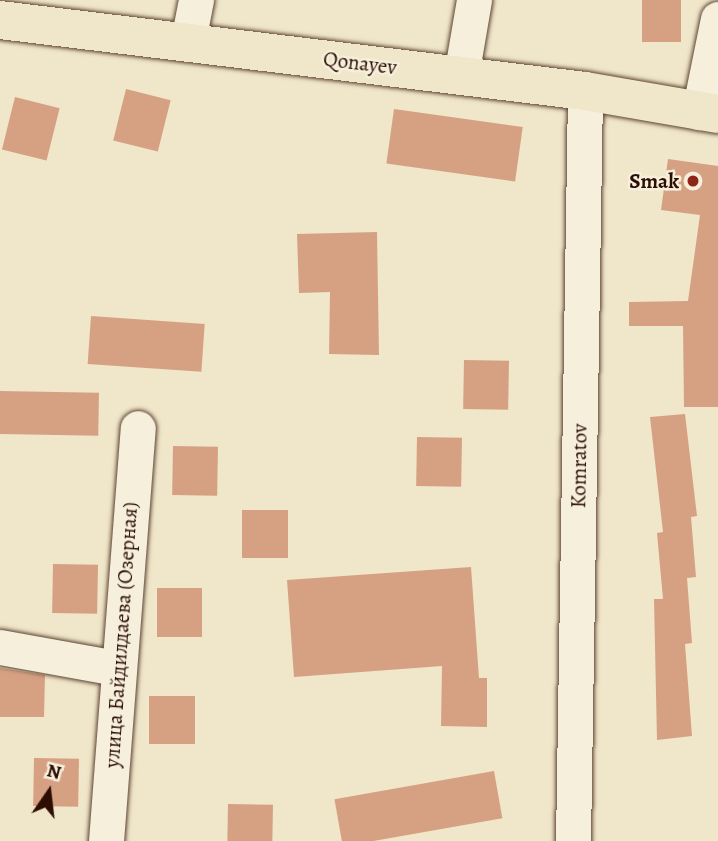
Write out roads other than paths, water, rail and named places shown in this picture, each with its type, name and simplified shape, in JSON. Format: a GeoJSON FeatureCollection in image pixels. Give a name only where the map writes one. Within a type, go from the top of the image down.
{"type":"FeatureCollection","features":[{"type":"Feature","properties":{"kind":"main road","name":"Qonayev"},"geometry":{"type":"LineString","coordinates":[[0,20],[585,91],[708,113]]}},
{"type":"Feature","properties":{"kind":"street"},"geometry":{"type":"LineString","coordinates":[[188,41],[196,0]]}},
{"type":"Feature","properties":{"kind":"street"},"geometry":{"type":"LineString","coordinates":[[461,76],[474,0]]}},
{"type":"Feature","properties":{"kind":"street"},"geometry":{"type":"LineString","coordinates":[[708,113],[718,19]]}},
{"type":"Feature","properties":{"kind":"street","name":"Komratov"},"geometry":{"type":"LineString","coordinates":[[573,841],[585,91]]}},
{"type":"Feature","properties":{"kind":"street","name":"улица Байдилдаева (Озерная)"},"geometry":{"type":"LineString","coordinates":[[106,841],[117,668],[138,428]]}},
{"type":"Feature","properties":{"kind":"street"},"geometry":{"type":"LineString","coordinates":[[0,647],[117,668]]}},
{"type":"Feature","properties":{"kind":"place","name":"Smak"},"geometry":{"type":"Point","coordinates":[693,181]}}]}
